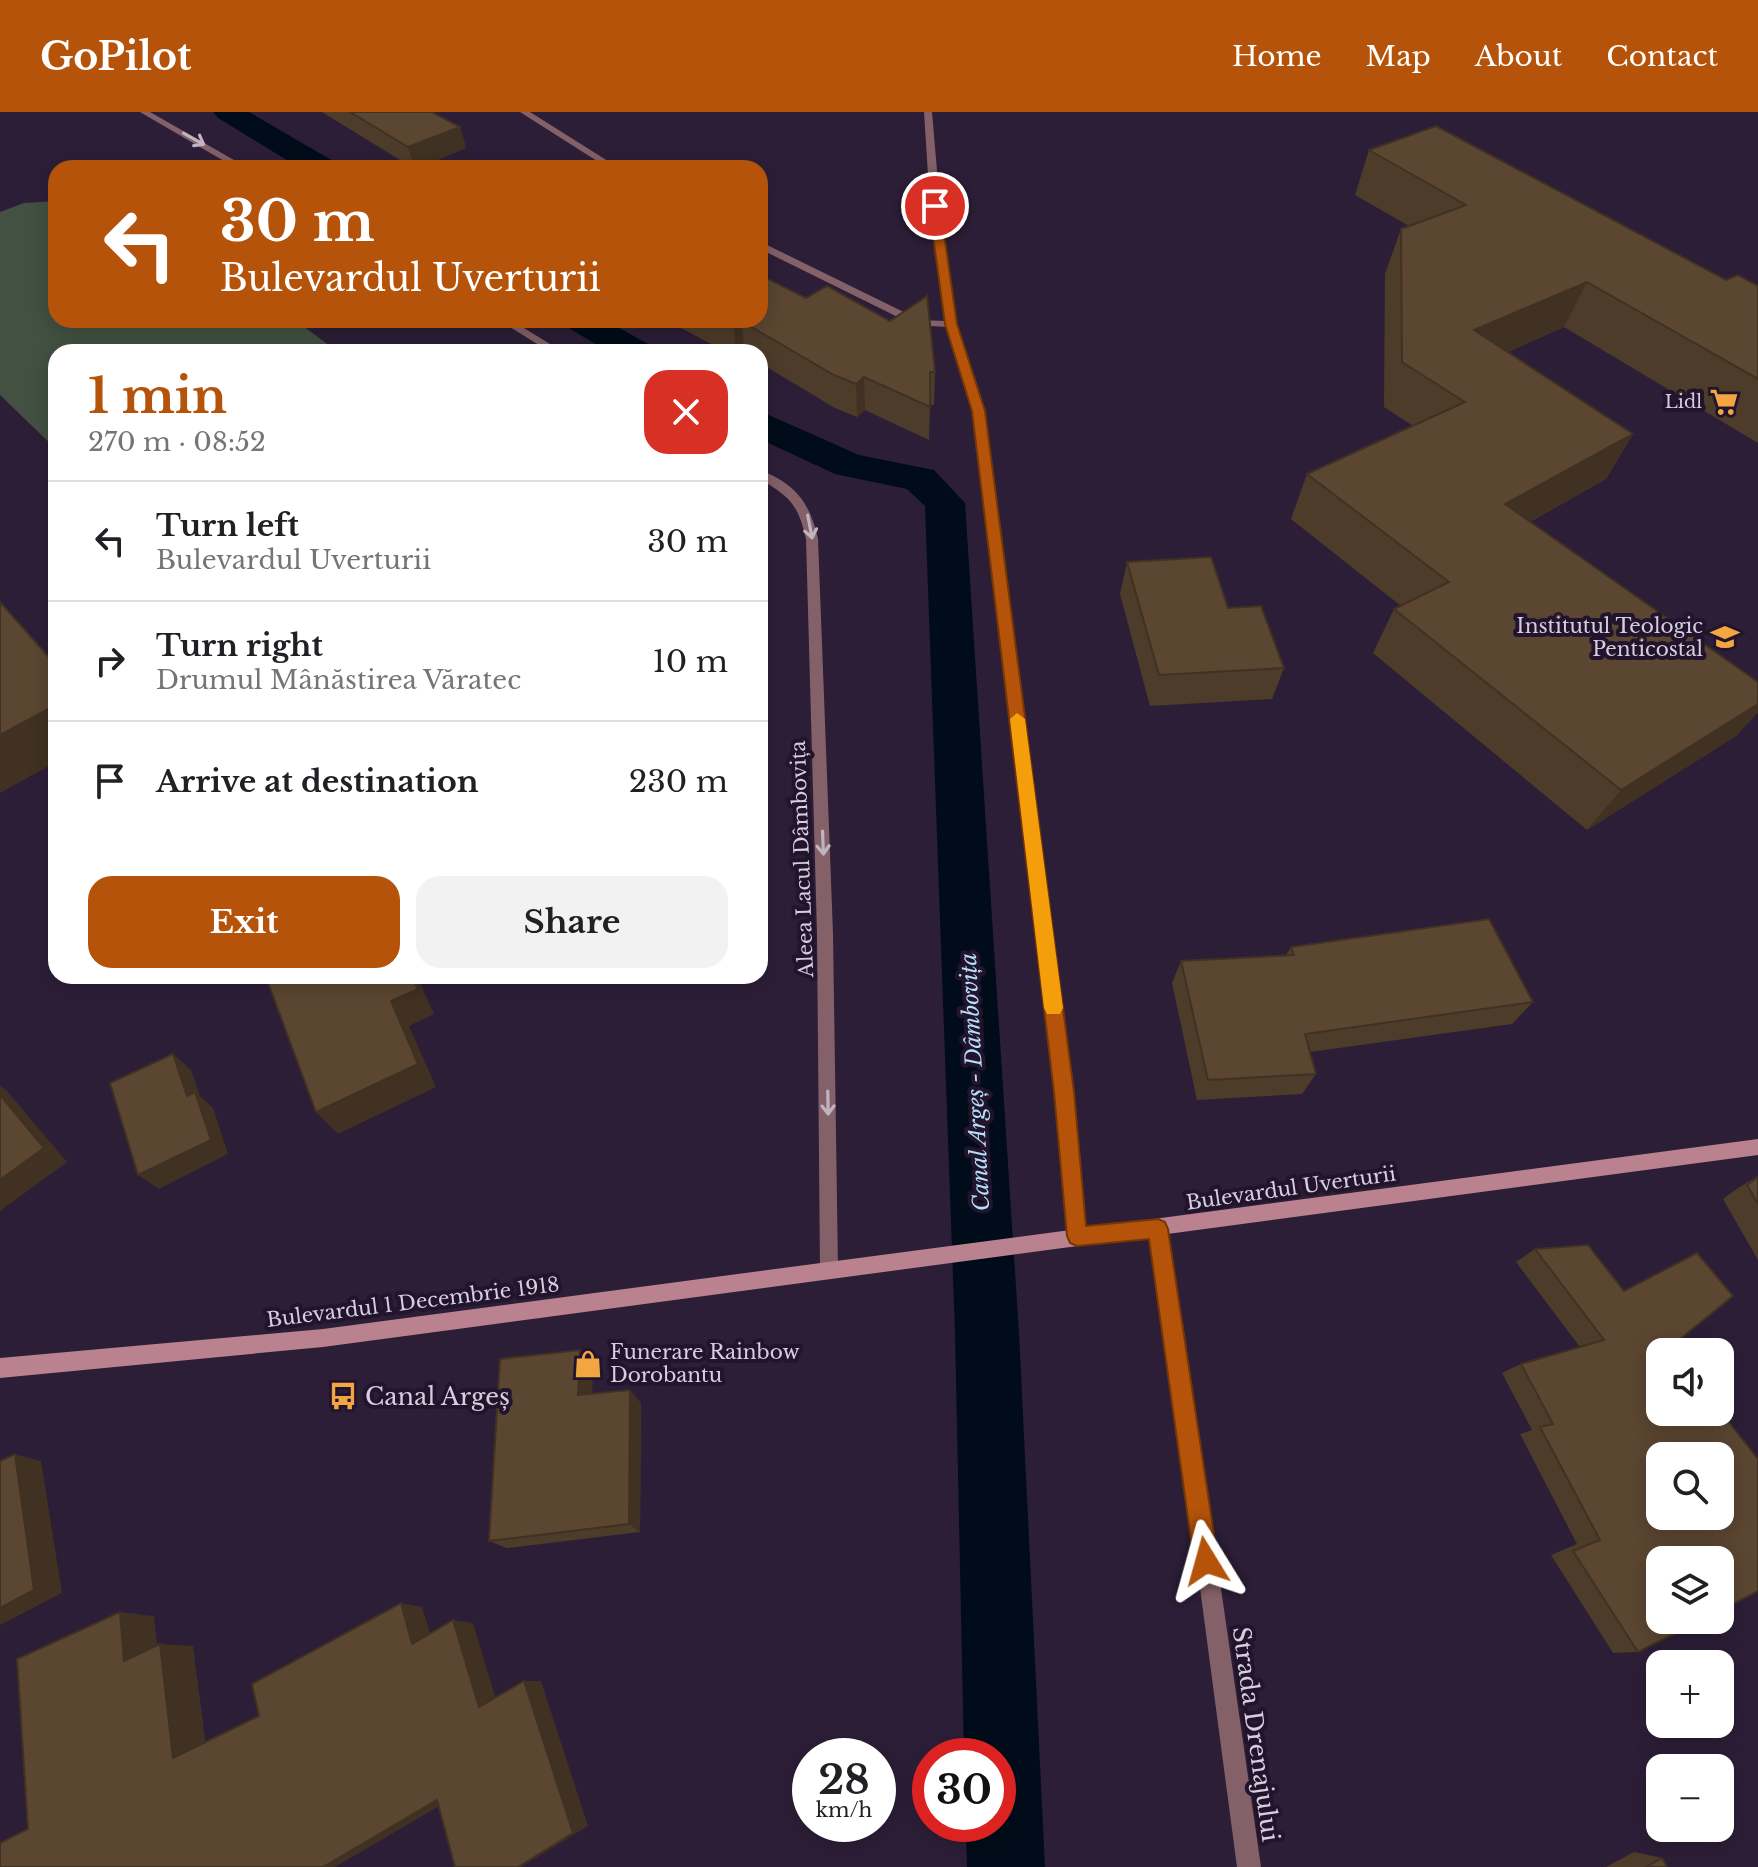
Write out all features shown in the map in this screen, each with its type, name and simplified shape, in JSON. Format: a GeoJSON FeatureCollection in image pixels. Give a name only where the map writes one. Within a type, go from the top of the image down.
{"type":"FeatureCollection","features":[{"type":"Feature","properties":{"kind":"main road","name":"Bulevardul Uverturii"},"geometry":{"type":"LineString","coordinates":[[829,1269],[1077,1236],[1158,1229],[1758,1147]]}},
{"type":"Feature","properties":{"kind":"main road","name":"Bulevardul 1 Decembrie 1918"},"geometry":{"type":"LineString","coordinates":[[0,1368],[323,1338],[829,1269]]}},
{"type":"Feature","properties":{"kind":"street"},"geometry":{"type":"LineString","coordinates":[[144,112],[229,160]]}},
{"type":"Feature","properties":{"kind":"street"},"geometry":{"type":"LineString","coordinates":[[524,112],[601,160]]}},
{"type":"Feature","properties":{"kind":"street"},"geometry":{"type":"LineString","coordinates":[[928,112],[935,206],[951,324],[979,411],[1064,1092],[1077,1236]]}},
{"type":"Feature","properties":{"kind":"street"},"geometry":{"type":"LineString","coordinates":[[768,249],[918,323],[951,324]]}},
{"type":"Feature","properties":{"kind":"street"},"geometry":{"type":"LineString","coordinates":[[518,328],[544,344]]}},
{"type":"Feature","properties":{"kind":"street","name":"Aleea Lacul Dâmbovița"},"geometry":{"type":"LineString","coordinates":[[768,479],[806,506],[812,539],[825,933],[829,1269]]}},
{"type":"Feature","properties":{"kind":"street","name":"Strada Drenajului"},"geometry":{"type":"LineString","coordinates":[[1158,1229],[1174,1324],[1249,1867]]}},
{"type":"Feature","properties":{"kind":"green space"},"geometry":{"type":"Polygon","coordinates":[[[48,202],[48,328],[306,328],[327,344],[48,344],[48,441],[0,395],[0,212],[24,203],[48,202]]]}},
{"type":"Feature","properties":{"kind":"building"},"geometry":{"type":"Polygon","coordinates":[[[350,112],[432,112],[460,127],[408,147],[350,112]]]}},
{"type":"Feature","properties":{"kind":"building"},"geometry":{"type":"Polygon","coordinates":[[[1436,126],[1726,280],[1738,275],[1758,286],[1758,379],[1587,282],[1474,330],[1633,434],[1505,504],[1758,682],[1758,704],[1621,790],[1394,609],[1449,582],[1307,474],[1465,402],[1402,362],[1401,229],[1466,205],[1369,150],[1436,126]]]}},
{"type":"Feature","properties":{"kind":"building"},"geometry":{"type":"Polygon","coordinates":[[[768,279],[806,298],[827,286],[890,321],[927,296],[935,372],[930,372],[930,407],[864,377],[856,384],[834,375],[753,328],[768,328],[768,279]]]}},
{"type":"Feature","properties":{"kind":"building"},"geometry":{"type":"Polygon","coordinates":[[[1211,557],[1228,608],[1261,606],[1284,668],[1159,675],[1127,562],[1211,557]]]}},
{"type":"Feature","properties":{"kind":"building"},"geometry":{"type":"Polygon","coordinates":[[[0,602],[48,656],[48,709],[0,735],[0,602]]]}},
{"type":"Feature","properties":{"kind":"building"},"geometry":{"type":"Polygon","coordinates":[[[1489,919],[1533,1002],[1305,1034],[1316,1074],[1208,1080],[1181,961],[1294,955],[1291,947],[1489,919]]]}},
{"type":"Feature","properties":{"kind":"building"},"geometry":{"type":"Polygon","coordinates":[[[269,984],[416,984],[418,989],[391,1001],[418,1064],[316,1112],[269,984]]]}},
{"type":"Feature","properties":{"kind":"building"},"geometry":{"type":"Polygon","coordinates":[[[173,1054],[187,1096],[195,1092],[211,1140],[138,1175],[110,1083],[173,1054]]]}},
{"type":"Feature","properties":{"kind":"building"},"geometry":{"type":"Polygon","coordinates":[[[0,1095],[44,1148],[0,1180],[0,1095]]]}},
{"type":"Feature","properties":{"kind":"building"},"geometry":{"type":"Polygon","coordinates":[[[1758,1177],[1758,1204],[1747,1185],[1758,1177]]]}},
{"type":"Feature","properties":{"kind":"building"},"geometry":{"type":"Polygon","coordinates":[[[1588,1245],[1624,1291],[1697,1253],[1733,1296],[1681,1338],[1646,1338],[1646,1426],[1732,1426],[1758,1459],[1758,1591],[1734,1604],[1734,1546],[1646,1546],[1646,1634],[1674,1634],[1638,1652],[1573,1551],[1600,1540],[1540,1427],[1553,1424],[1521,1364],[1604,1340],[1535,1249],[1588,1245]]]}},
{"type":"Feature","properties":{"kind":"building"},"geometry":{"type":"Polygon","coordinates":[[[580,1350],[578,1395],[630,1390],[629,1524],[489,1541],[500,1359],[580,1350]]]}},
{"type":"Feature","properties":{"kind":"building"},"geometry":{"type":"Polygon","coordinates":[[[15,1454],[34,1590],[0,1608],[0,1461],[15,1454]]]}},
{"type":"Feature","properties":{"kind":"building"},"geometry":{"type":"Polygon","coordinates":[[[401,1603],[412,1644],[453,1620],[479,1707],[524,1681],[573,1833],[518,1867],[455,1867],[437,1800],[323,1867],[0,1867],[0,1843],[28,1829],[17,1659],[120,1612],[124,1661],[160,1644],[173,1758],[259,1716],[252,1684],[401,1603]]]}},
{"type":"Feature","properties":{"kind":"building"},"geometry":{"type":"Polygon","coordinates":[[[1662,1858],[1667,1867],[1646,1867],[1662,1858]]]}},
{"type":"Feature","properties":{"kind":"waterway","name":"Canal Argeș - Dâmbovița"},"geometry":{"type":"LineString","coordinates":[[228,112],[309,160]]}},
{"type":"Feature","properties":{"kind":"waterway","name":"Canal Argeș - Dâmbovița"},"geometry":{"type":"LineString","coordinates":[[593,328],[621,344]]}},
{"type":"Feature","properties":{"kind":"waterway","name":"Canal Argeș - Dâmbovița"},"geometry":{"type":"LineString","coordinates":[[768,428],[849,465],[920,479],[945,503],[987,1333],[1006,1867]]}},
{"type":"Feature","properties":{"kind":"slow traffic"},"geometry":{"type":"LineString","coordinates":[[1017,719],[1054,1008]]}},
{"type":"Feature","properties":{"kind":"place","name":"Lidl"},"geometry":{"type":"Point","coordinates":[1724,402]}},
{"type":"Feature","properties":{"kind":"place","name":"Institutul Teologic Penticostal"},"geometry":{"type":"Point","coordinates":[1725,637]}},
{"type":"Feature","properties":{"kind":"place","name":"Funerare Rainbow Dorobantu"},"geometry":{"type":"Point","coordinates":[588,1364]}},
{"type":"Feature","properties":{"kind":"place","name":"Canal Argeș"},"geometry":{"type":"Point","coordinates":[343,1396]}},
{"type":"Feature","properties":{"kind":"route"},"geometry":{"type":"LineString","coordinates":[[935,206],[951,324],[979,411],[1064,1092],[1077,1236],[1158,1229],[1206,1561]]}}]}
